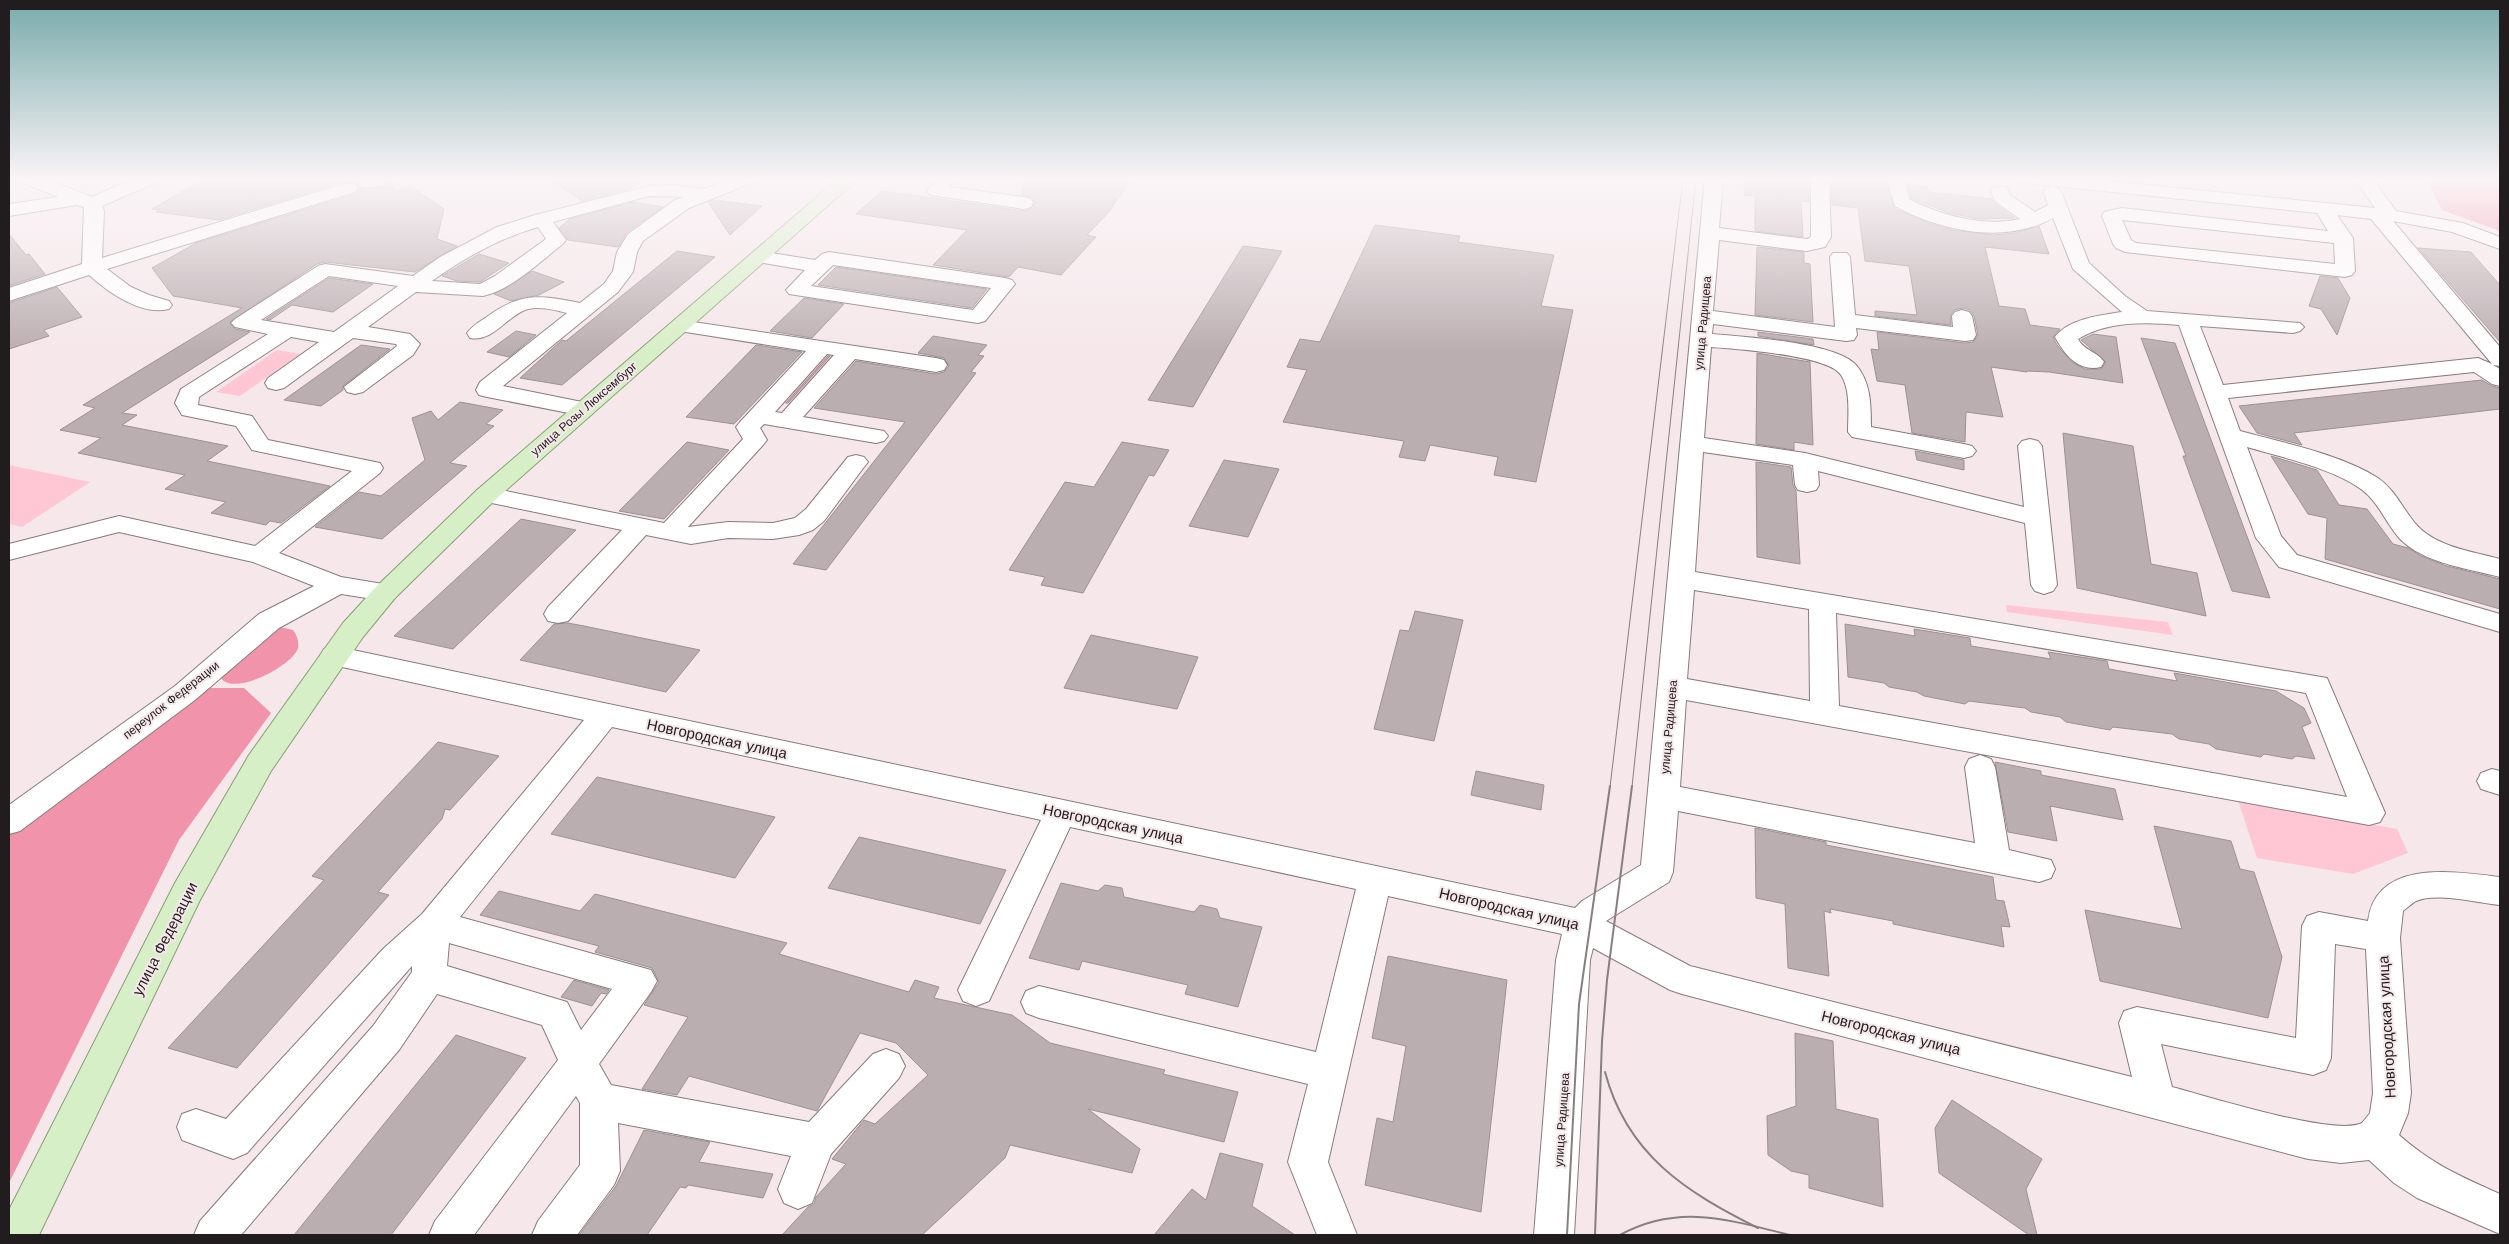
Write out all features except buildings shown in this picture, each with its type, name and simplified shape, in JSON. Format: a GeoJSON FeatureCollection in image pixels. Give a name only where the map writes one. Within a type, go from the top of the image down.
{"type":"FeatureCollection","features":[{"type":"Feature","properties":{"kind":"main road","name":"улица Розы Люксембург"},"geometry":{"type":"LineString","coordinates":[[334,656],[353,630],[386,592],[486,495],[783,236]]}},
{"type":"Feature","properties":{"kind":"main road","name":"улица Федерации"},"geometry":{"type":"LineString","coordinates":[[18,1235],[187,894],[260,763],[334,656]]}},
{"type":"Feature","properties":{"kind":"street"},"geometry":{"type":"LineString","coordinates":[[92,267],[94,236]]}},
{"type":"Feature","properties":{"kind":"street"},"geometry":{"type":"LineString","coordinates":[[9,295],[193,236]]}},
{"type":"Feature","properties":{"kind":"street"},"geometry":{"type":"LineString","coordinates":[[276,383],[447,261],[484,240],[495,236]]}},
{"type":"Feature","properties":{"kind":"street"},"geometry":{"type":"LineString","coordinates":[[349,331],[288,330],[242,323],[325,270],[415,285],[483,290],[502,280],[556,240],[553,236]]}},
{"type":"Feature","properties":{"kind":"street"},"geometry":{"type":"LineString","coordinates":[[584,409],[487,390],[494,381],[611,288],[623,272],[627,252],[639,236]]}},
{"type":"Feature","properties":{"kind":"street","name":"улица Радищева"},"geometry":{"type":"LineString","coordinates":[[1554,1235],[1573,960],[1582,924],[1594,911],[1657,872],[1710,236]]}},
{"type":"Feature","properties":{"kind":"street"},"geometry":{"type":"LineString","coordinates":[[1735,236],[1807,245],[1818,243],[1821,236]]}},
{"type":"Feature","properties":{"kind":"street"},"geometry":{"type":"LineString","coordinates":[[2069,236],[2080,264],[2118,300],[2141,316]]}},
{"type":"Feature","properties":{"kind":"street"},"geometry":{"type":"LineString","coordinates":[[2120,236],[2123,244],[2132,248],[2337,272],[2345,271],[2343,238],[2325,236]]}},
{"type":"Feature","properties":{"kind":"street"},"geometry":{"type":"LineString","coordinates":[[2401,236],[2500,360]]}},
{"type":"Feature","properties":{"kind":"street"},"geometry":{"type":"LineString","coordinates":[[2481,236],[2500,243]]}},
{"type":"Feature","properties":{"kind":"street"},"geometry":{"type":"LineString","coordinates":[[759,257],[821,266]]}},
{"type":"Feature","properties":{"kind":"street"},"geometry":{"type":"LineString","coordinates":[[1702,327],[1846,335],[1840,257]]}},
{"type":"Feature","properties":{"kind":"street"},"geometry":{"type":"LineString","coordinates":[[829,258],[1005,284],[978,318],[796,290],[821,266],[829,258]]}},
{"type":"Feature","properties":{"kind":"street"},"geometry":{"type":"LineString","coordinates":[[92,267],[117,289],[151,303],[162,305]]}},
{"type":"Feature","properties":{"kind":"street"},"geometry":{"type":"LineString","coordinates":[[478,333],[514,306],[528,301],[545,302],[583,310]]}},
{"type":"Feature","properties":{"kind":"street"},"geometry":{"type":"LineString","coordinates":[[263,309],[349,331],[402,339],[409,344],[405,350],[355,387]]}},
{"type":"Feature","properties":{"kind":"street"},"geometry":{"type":"LineString","coordinates":[[1845,320],[1965,335],[1962,316]]}},
{"type":"Feature","properties":{"kind":"street"},"geometry":{"type":"LineString","coordinates":[[2093,362],[2074,352],[2066,337],[2076,329],[2122,318],[2141,316],[2293,327]]}},
{"type":"Feature","properties":{"kind":"street"},"geometry":{"type":"LineString","coordinates":[[2187,320],[2269,538],[2288,561],[2500,623]]}},
{"type":"Feature","properties":{"kind":"street"},"geometry":{"type":"LineString","coordinates":[[680,326],[936,365]]}},
{"type":"Feature","properties":{"kind":"street"},"geometry":{"type":"LineString","coordinates":[[1702,327],[1817,354],[1836,361],[1847,368],[1856,383],[1860,432],[1964,451]]}},
{"type":"Feature","properties":{"kind":"street"},"geometry":{"type":"LineString","coordinates":[[260,555],[371,468],[260,445],[244,421],[190,410],[186,403],[189,394],[288,330]]}},
{"type":"Feature","properties":{"kind":"street"},"geometry":{"type":"LineString","coordinates":[[669,533],[756,440],[748,427],[822,347]]}},
{"type":"Feature","properties":{"kind":"street"},"geometry":{"type":"LineString","coordinates":[[787,421],[849,352]]}},
{"type":"Feature","properties":{"kind":"street"},"geometry":{"type":"LineString","coordinates":[[2213,393],[2478,365],[2500,379]]}},
{"type":"Feature","properties":{"kind":"street"},"geometry":{"type":"LineString","coordinates":[[758,416],[876,436]]}},
{"type":"Feature","properties":{"kind":"street"},"geometry":{"type":"LineString","coordinates":[[2230,435],[2277,449],[2369,483],[2383,496],[2411,535],[2437,550],[2500,568]]}},
{"type":"Feature","properties":{"kind":"street"},"geometry":{"type":"LineString","coordinates":[[1693,442],[1805,460],[2037,518]]}},
{"type":"Feature","properties":{"kind":"street"},"geometry":{"type":"LineString","coordinates":[[2030,446],[2044,585]]}},
{"type":"Feature","properties":{"kind":"street"},"geometry":{"type":"LineString","coordinates":[[1805,460],[1807,486]]}},
{"type":"Feature","properties":{"kind":"street"},"geometry":{"type":"LineString","coordinates":[[486,495],[690,536],[728,530],[773,531],[790,529],[804,524],[815,515],[856,462]]}},
{"type":"Feature","properties":{"kind":"street"},"geometry":{"type":"LineString","coordinates":[[9,552],[119,524],[260,555],[337,584],[386,592]]}},
{"type":"Feature","properties":{"kind":"street"},"geometry":{"type":"LineString","coordinates":[[558,614],[639,527]]}},
{"type":"Feature","properties":{"kind":"street"},"geometry":{"type":"LineString","coordinates":[[1672,687],[2369,813],[2317,685],[1682,579]]}},
{"type":"Feature","properties":{"kind":"street","name":"переулок Федерации"},"geometry":{"type":"LineString","coordinates":[[9,822],[185,692],[269,621],[337,584]]}},
{"type":"Feature","properties":{"kind":"street"},"geometry":{"type":"LineString","coordinates":[[1822,602],[1825,714]]}},
{"type":"Feature","properties":{"kind":"street","name":"Новгородская улица"},"geometry":{"type":"LineString","coordinates":[[334,656],[1582,924],[1682,979],[2308,1140],[2347,1146],[2375,1139],[2383,1130],[2390,1113],[2392,1093],[2383,938],[2386,912],[2390,902],[2408,889],[2448,885],[2500,892]]}},
{"type":"Feature","properties":{"kind":"street"},"geometry":{"type":"LineString","coordinates":[[196,1127],[233,1140],[395,960],[434,924],[605,714]]}},
{"type":"Feature","properties":{"kind":"street"},"geometry":{"type":"LineString","coordinates":[[1980,767],[1994,860]]}},
{"type":"Feature","properties":{"kind":"street"},"geometry":{"type":"LineString","coordinates":[[1663,796],[2039,869]]}},
{"type":"Feature","properties":{"kind":"street"},"geometry":{"type":"LineString","coordinates":[[976,990],[1061,812]]}},
{"type":"Feature","properties":{"kind":"street"},"geometry":{"type":"LineString","coordinates":[[1337,1235],[1308,1162],[1374,879]]}},
{"type":"Feature","properties":{"kind":"street"},"geometry":{"type":"LineString","coordinates":[[214,1235],[386,1038],[429,976],[434,924]]}},
{"type":"Feature","properties":{"kind":"street"},"geometry":{"type":"LineString","coordinates":[[434,924],[639,981],[449,1235]]}},
{"type":"Feature","properties":{"kind":"street"},"geometry":{"type":"LineString","coordinates":[[2157,1101],[2137,1023],[2314,1058],[2319,926],[2383,938]]}},
{"type":"Feature","properties":{"kind":"street"},"geometry":{"type":"LineString","coordinates":[[429,976],[554,1013],[577,1062],[599,1101],[600,1171],[552,1235]]}},
{"type":"Feature","properties":{"kind":"street"},"geometry":{"type":"LineString","coordinates":[[1039,1002],[1329,1072]]}},
{"type":"Feature","properties":{"kind":"street"},"geometry":{"type":"LineString","coordinates":[[798,1188],[816,1142],[886,1066]]}},
{"type":"Feature","properties":{"kind":"street"},"geometry":{"type":"LineString","coordinates":[[599,1101],[816,1142]]}},
{"type":"Feature","properties":{"kind":"street"},"geometry":{"type":"LineString","coordinates":[[2375,1139],[2408,1169],[2431,1184],[2500,1214]]}},
{"type":"Feature","properties":{"kind":"shaded area"},"geometry":{"type":"Polygon","coordinates":[[[277,350],[300,354],[240,396],[216,392],[277,350]]]}},
{"type":"Feature","properties":{"kind":"shaded area"},"geometry":{"type":"Polygon","coordinates":[[[828,353],[832,359],[791,403],[779,405],[820,354],[828,353]]]}},
{"type":"Feature","properties":{"kind":"shaded area"},"geometry":{"type":"Polygon","coordinates":[[[9,465],[90,482],[22,527],[9,524],[9,465]]]}},
{"type":"Feature","properties":{"kind":"shaded area"},"geometry":{"type":"Polygon","coordinates":[[[2006,605],[2168,622],[2173,635],[2007,612],[2006,605]]]}},
{"type":"Feature","properties":{"kind":"shaded area"},"geometry":{"type":"Polygon","coordinates":[[[280,627],[293,630],[298,641],[298,648],[294,655],[285,663],[273,671],[247,682],[235,684],[226,682],[220,676],[280,627]]]}},
{"type":"Feature","properties":{"kind":"shaded area"},"geometry":{"type":"Polygon","coordinates":[[[196,688],[244,688],[271,713],[179,840],[9,1183],[9,832],[81,774],[196,688]]]}},
{"type":"Feature","properties":{"kind":"shaded area"},"geometry":{"type":"Polygon","coordinates":[[[2238,800],[2397,829],[2408,853],[2353,874],[2257,858],[2238,800]]]}},
{"type":"Feature","properties":{"kind":"tram line"},"geometry":{"type":"LineString","coordinates":[[1610,787],[1676,236]]}},
{"type":"Feature","properties":{"kind":"tram line"},"geometry":{"type":"LineString","coordinates":[[1632,787],[1690,236]]}},
{"type":"Feature","properties":{"kind":"tram line"},"geometry":{"type":"LineString","coordinates":[[1567,1235],[1579,1004],[1610,786]]}},
{"type":"Feature","properties":{"kind":"tram line"},"geometry":{"type":"LineString","coordinates":[[1595,1235],[1602,1041],[1607,980],[1632,786]]}},
{"type":"Feature","properties":{"kind":"tram line"},"geometry":{"type":"LineString","coordinates":[[1605,1072],[1615,1101],[1628,1126],[1644,1148],[1663,1168],[1707,1200],[1755,1226]]}},
{"type":"Feature","properties":{"kind":"tram line"},"geometry":{"type":"LineString","coordinates":[[1620,1235],[1642,1225],[1663,1219],[1684,1217],[1704,1217],[1755,1226]]}},
{"type":"Feature","properties":{"kind":"tram line"},"geometry":{"type":"LineString","coordinates":[[1755,1226],[1790,1235]]}}]}
